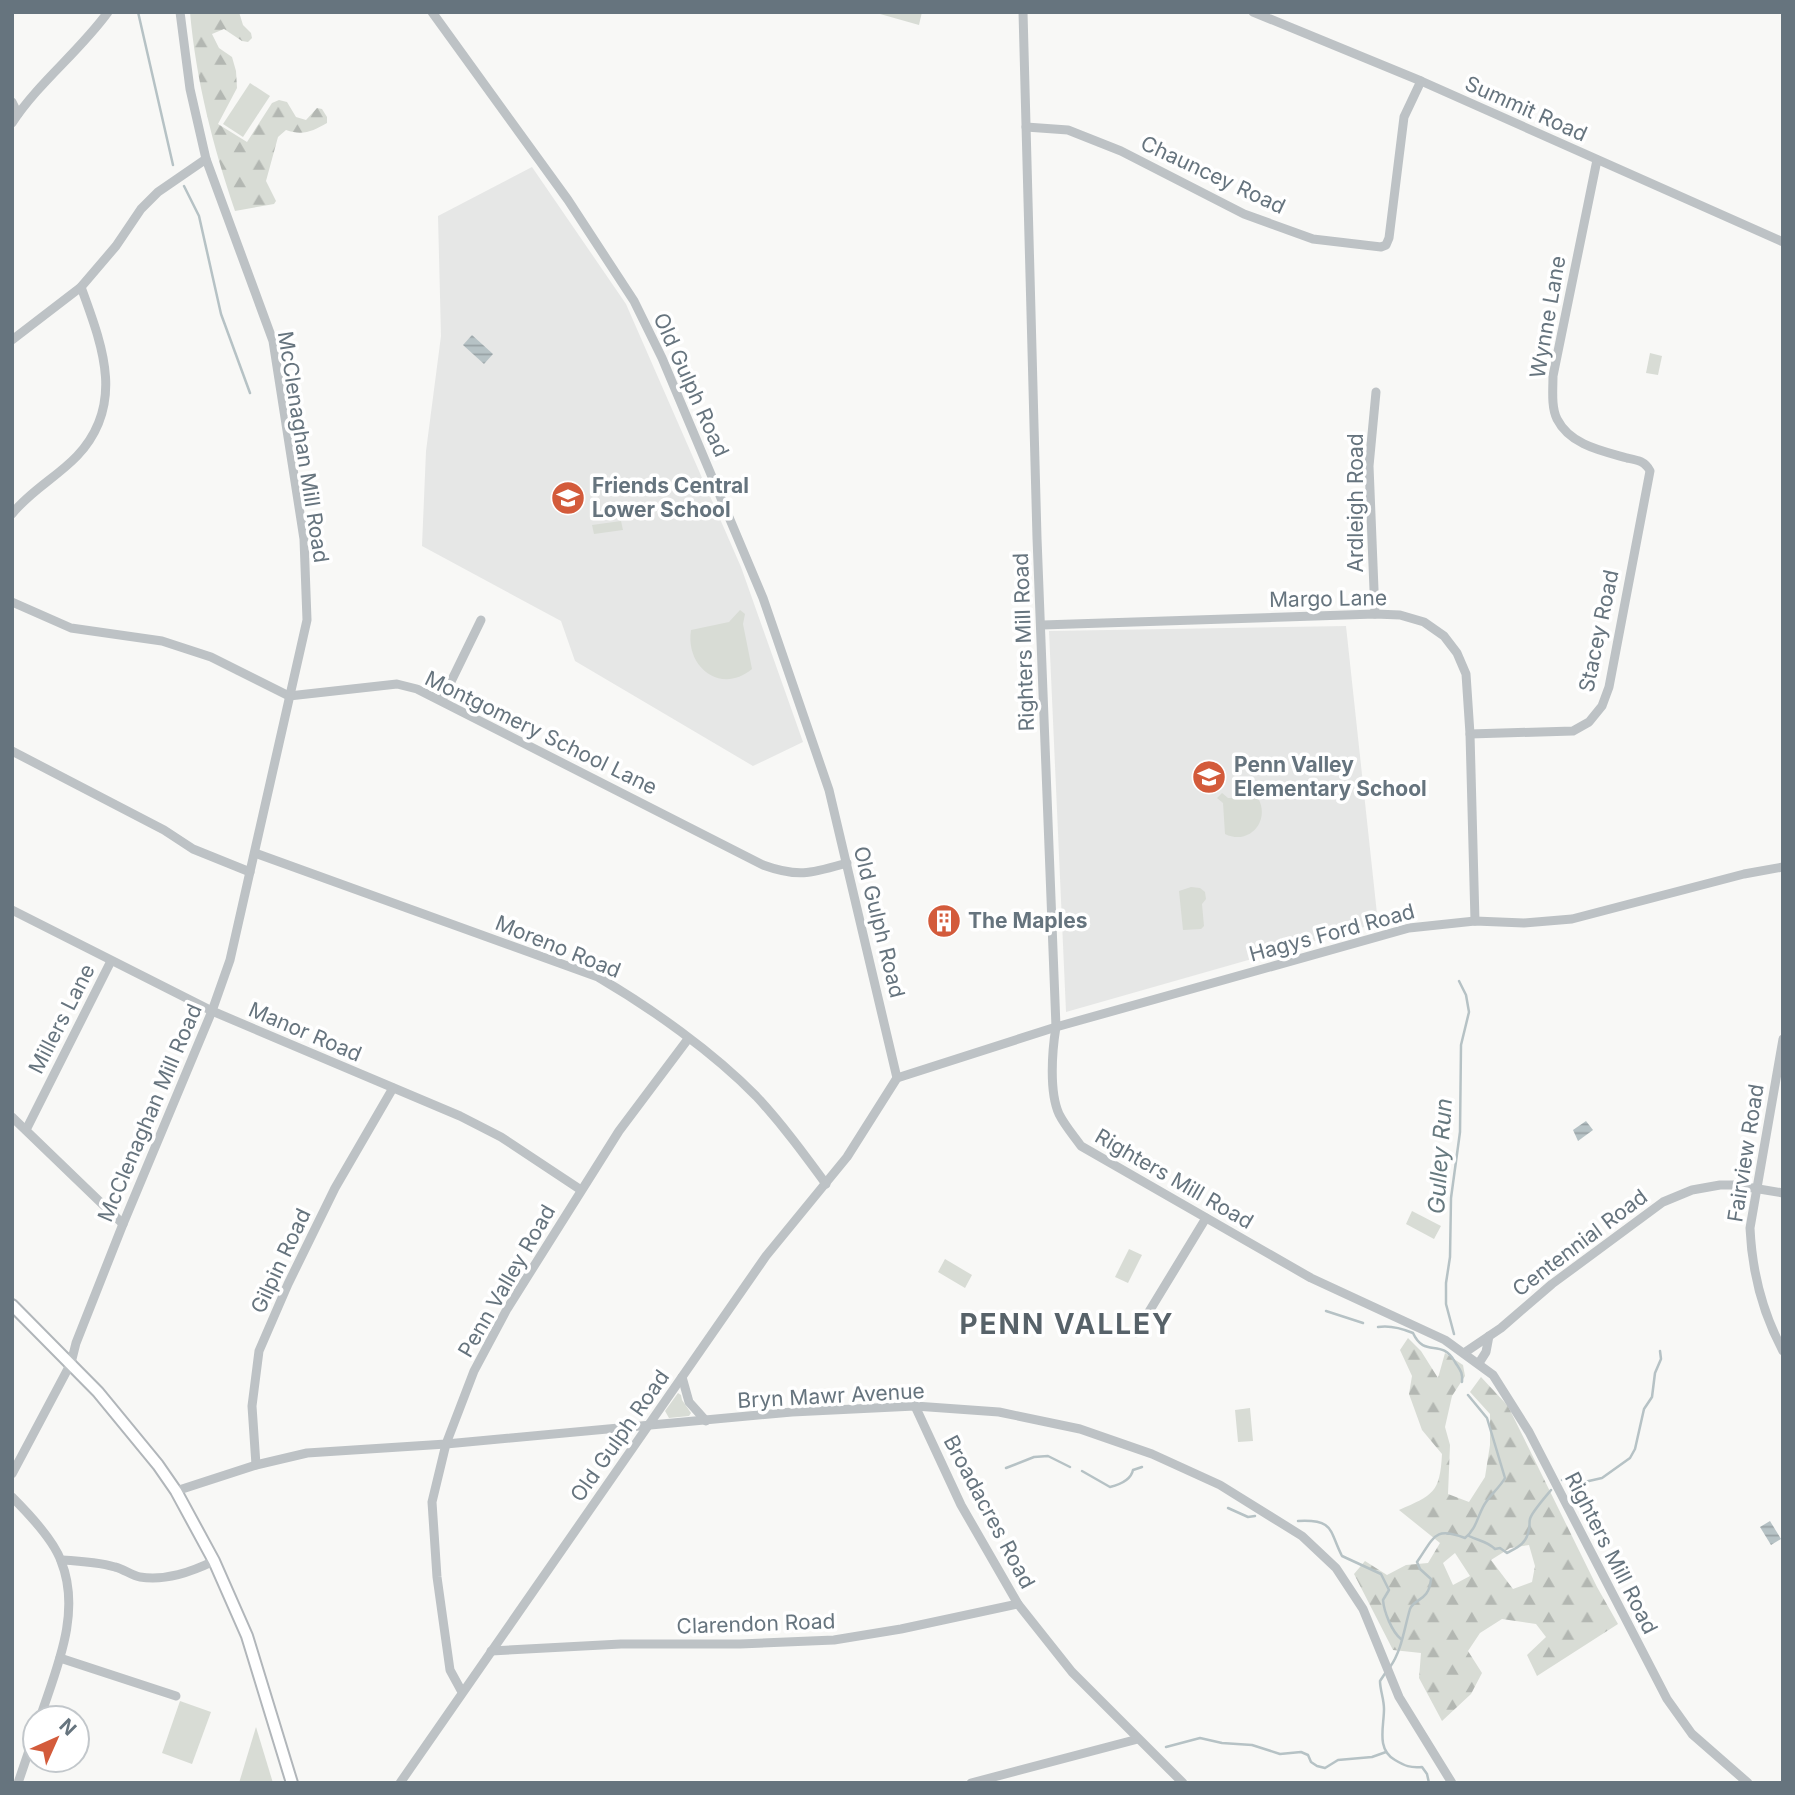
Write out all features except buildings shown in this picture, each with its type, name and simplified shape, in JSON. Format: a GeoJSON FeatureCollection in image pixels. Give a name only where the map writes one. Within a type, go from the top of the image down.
{"type":"FeatureCollection","features":[{"type":"Feature","properties":{"kind":"main road"},"geometry":{"type":"LineString","coordinates":[[12,1305],[71,1363],[130,1429],[176,1491],[214,1561],[247,1636],[292,1783]]}},
{"type":"Feature","properties":{"kind":"street"},"geometry":{"type":"LineString","coordinates":[[12,123],[108,12]]}},
{"type":"Feature","properties":{"kind":"street","name":"McClenaghan Mill Road"},"geometry":{"type":"LineString","coordinates":[[12,1474],[71,1363],[76,1343],[122,1224],[212,1011],[230,960],[307,620],[303,539],[273,341],[206,159],[190,89],[180,12]]}},
{"type":"Feature","properties":{"kind":"street","name":"Old Gulph Road"},"geometry":{"type":"LineString","coordinates":[[400,1783],[766,1256],[847,1157],[897,1078],[830,790],[763,598],[645,323],[634,301],[568,200],[432,12]]}},
{"type":"Feature","properties":{"kind":"street","name":"Righters Mill Road"},"geometry":{"type":"LineString","coordinates":[[1023,12],[1037,538],[1056,1027],[1053,1046],[1055,1099],[1059,1112],[1079,1144],[1311,1278],[1445,1340],[1493,1376],[1529,1432],[1667,1699],[1692,1734],[1748,1783]]}},
{"type":"Feature","properties":{"kind":"street","name":"Summit Road"},"geometry":{"type":"LineString","coordinates":[[1253,12],[1421,81],[1783,242]]}},
{"type":"Feature","properties":{"kind":"street","name":"Chauncey Road"},"geometry":{"type":"LineString","coordinates":[[1026,127],[1068,131],[1110,147],[1244,214],[1313,239],[1376,247],[1386,245],[1404,117],[1421,81]]}},
{"type":"Feature","properties":{"kind":"street"},"geometry":{"type":"LineString","coordinates":[[12,102],[18,114]]}},
{"type":"Feature","properties":{"kind":"street"},"geometry":{"type":"LineString","coordinates":[[12,340],[81,287],[116,246],[141,209],[158,192],[206,159]]}},
{"type":"Feature","properties":{"kind":"street","name":"Wynne Lane"},"geometry":{"type":"LineString","coordinates":[[1597,160],[1553,376],[1552,397],[1557,419],[1572,436],[1593,449],[1641,461],[1647,466]]}},
{"type":"Feature","properties":{"kind":"street"},"geometry":{"type":"LineString","coordinates":[[12,514],[76,457],[100,419],[106,395],[105,359],[81,287]]}},
{"type":"Feature","properties":{"kind":"street","name":"Ardleigh Road"},"geometry":{"type":"LineString","coordinates":[[1375,614],[1369,467],[1376,392]]}},
{"type":"Feature","properties":{"kind":"street","name":"Stacey Road"},"geometry":{"type":"LineString","coordinates":[[1470,734],[1573,731],[1589,722],[1602,706],[1609,687],[1650,475],[1647,466]]}},
{"type":"Feature","properties":{"kind":"street"},"geometry":{"type":"LineString","coordinates":[[12,602],[71,628],[163,641],[211,657],[289,696]]}},
{"type":"Feature","properties":{"kind":"street","name":"Margo Lane"},"geometry":{"type":"LineString","coordinates":[[1042,625],[1375,614],[1400,615],[1424,622],[1444,636],[1457,653],[1466,674],[1475,921]]}},
{"type":"Feature","properties":{"kind":"street"},"geometry":{"type":"LineString","coordinates":[[442,700],[481,620]]}},
{"type":"Feature","properties":{"kind":"street","name":"Montgomery School Lane"},"geometry":{"type":"LineString","coordinates":[[289,696],[397,684],[417,689],[763,865],[786,873],[802,874],[847,863]]}},
{"type":"Feature","properties":{"kind":"street"},"geometry":{"type":"LineString","coordinates":[[12,751],[164,830],[193,849],[250,872]]}},
{"type":"Feature","properties":{"kind":"street","name":"Moreno Road"},"geometry":{"type":"LineString","coordinates":[[255,853],[598,977],[638,1001],[754,1095],[792,1137],[826,1184]]}},
{"type":"Feature","properties":{"kind":"street","name":"Hagys Ford Road"},"geometry":{"type":"LineString","coordinates":[[897,1078],[1056,1027],[1409,928],[1475,921],[1524,923],[1572,919],[1744,874],[1783,867]]}},
{"type":"Feature","properties":{"kind":"street","name":"Manor Road"},"geometry":{"type":"LineString","coordinates":[[12,910],[212,1011],[501,1136],[581,1190]]}},
{"type":"Feature","properties":{"kind":"street","name":"Millers Lane"},"geometry":{"type":"LineString","coordinates":[[26,1129],[111,961]]}},
{"type":"Feature","properties":{"kind":"street","name":"Penn Valley Road"},"geometry":{"type":"LineString","coordinates":[[462,1692],[450,1670],[436,1564],[432,1502],[446,1444],[474,1371],[501,1319],[619,1131],[688,1039]]}},
{"type":"Feature","properties":{"kind":"street","name":"Fairview Road"},"geometry":{"type":"LineString","coordinates":[[1783,1039],[1750,1228],[1751,1256],[1764,1310],[1783,1351]]}},
{"type":"Feature","properties":{"kind":"street","name":"Gilpin Road"},"geometry":{"type":"LineString","coordinates":[[256,1465],[252,1406],[259,1351],[335,1188],[393,1088]]}},
{"type":"Feature","properties":{"kind":"street"},"geometry":{"type":"LineString","coordinates":[[12,1116],[122,1224]]}},
{"type":"Feature","properties":{"kind":"street","name":"Centennial Road"},"geometry":{"type":"LineString","coordinates":[[1464,1353],[1489,1336],[1558,1279],[1663,1202],[1706,1186],[1735,1185],[1783,1193]]}},
{"type":"Feature","properties":{"kind":"street"},"geometry":{"type":"LineString","coordinates":[[1136,1333],[1206,1218]]}},
{"type":"Feature","properties":{"kind":"street"},"geometry":{"type":"LineString","coordinates":[[1479,1363],[1486,1352],[1489,1336]]}},
{"type":"Feature","properties":{"kind":"street"},"geometry":{"type":"LineString","coordinates":[[682,1377],[689,1402],[706,1421]]}},
{"type":"Feature","properties":{"kind":"street","name":"Bryn Mawr Avenue"},"geometry":{"type":"LineString","coordinates":[[176,1491],[256,1465],[307,1454],[792,1412],[915,1406],[999,1412],[1080,1429],[1152,1454],[1220,1485],[1302,1536],[1336,1568],[1363,1609],[1399,1697],[1451,1783]]}},
{"type":"Feature","properties":{"kind":"street","name":"Broadacres Road"},"geometry":{"type":"LineString","coordinates":[[915,1406],[961,1505],[1018,1604],[1072,1672],[1183,1783]]}},
{"type":"Feature","properties":{"kind":"street"},"geometry":{"type":"LineString","coordinates":[[12,1497],[48,1539],[61,1560],[70,1595],[60,1658],[45,1704]]}},
{"type":"Feature","properties":{"kind":"street"},"geometry":{"type":"LineString","coordinates":[[61,1560],[101,1563],[138,1577],[159,1578],[182,1574],[214,1561]]}},
{"type":"Feature","properties":{"kind":"street","name":"Clarendon Road"},"geometry":{"type":"LineString","coordinates":[[491,1651],[621,1644],[740,1644],[834,1640],[1018,1604]]}},
{"type":"Feature","properties":{"kind":"street"},"geometry":{"type":"LineString","coordinates":[[60,1658],[176,1696]]}},
{"type":"Feature","properties":{"kind":"street"},"geometry":{"type":"LineString","coordinates":[[971,1783],[1138,1739]]}},
{"type":"Feature","properties":{"kind":"shaded area","name":"Friends Central Lower School"},"geometry":{"type":"Polygon","coordinates":[[[532,167],[626,304],[741,567],[803,742],[753,766],[575,661],[561,621],[422,546],[426,451],[441,336],[438,216],[532,167]]]}},
{"type":"Feature","properties":{"kind":"shaded area"},"geometry":{"type":"Polygon","coordinates":[[[472,335],[493,354],[484,364],[463,345],[472,335]]]}},
{"type":"Feature","properties":{"kind":"shaded area","name":"Penn Valley Elementary School"},"geometry":{"type":"Polygon","coordinates":[[[1346,626],[1378,923],[1066,1012],[1049,631],[1346,626]]]}},
{"type":"Feature","properties":{"kind":"shaded area"},"geometry":{"type":"Polygon","coordinates":[[[1586,1121],[1593,1130],[1578,1141],[1573,1130],[1586,1121]]]}},
{"type":"Feature","properties":{"kind":"shaded area"},"geometry":{"type":"Polygon","coordinates":[[[1770,1521],[1781,1539],[1771,1545],[1760,1527],[1770,1521]]]}},
{"type":"Feature","properties":{"kind":"green space"},"geometry":{"type":"Polygon","coordinates":[[[190,12],[239,12],[243,25],[251,33],[252,38],[248,42],[224,29],[212,34],[219,48],[232,57],[236,71],[237,88],[218,124],[247,142],[272,103],[279,100],[287,102],[296,117],[306,120],[317,108],[322,109],[327,117],[327,123],[312,130],[298,133],[286,130],[278,137],[266,181],[276,201],[274,204],[235,211],[206,113],[190,12]]]}},
{"type":"Feature","properties":{"kind":"green space"},"geometry":{"type":"Polygon","coordinates":[[[873,12],[922,12],[919,25],[873,12]]]}},
{"type":"Feature","properties":{"kind":"green space"},"geometry":{"type":"Polygon","coordinates":[[[250,83],[270,96],[243,137],[223,124],[250,83]]]}},
{"type":"Feature","properties":{"kind":"green space"},"geometry":{"type":"Polygon","coordinates":[[[1650,353],[1662,356],[1658,375],[1646,373],[1650,353]]]}},
{"type":"Feature","properties":{"kind":"green space"},"geometry":{"type":"Polygon","coordinates":[[[621,521],[623,530],[594,534],[592,525],[621,521]]]}},
{"type":"Feature","properties":{"kind":"green space"},"geometry":{"type":"Polygon","coordinates":[[[740,610],[745,614],[743,624],[752,669],[729,679],[717,678],[699,665],[691,643],[691,630],[729,622],[740,610]]]}},
{"type":"Feature","properties":{"kind":"green space"},"geometry":{"type":"Polygon","coordinates":[[[1222,793],[1228,798],[1258,798],[1262,815],[1260,823],[1249,834],[1234,837],[1225,834],[1223,803],[1217,798],[1222,793]]]}},
{"type":"Feature","properties":{"kind":"green space"},"geometry":{"type":"Polygon","coordinates":[[[1191,887],[1205,892],[1206,899],[1202,904],[1204,926],[1201,929],[1183,930],[1179,891],[1191,887]]]}},
{"type":"Feature","properties":{"kind":"green space"},"geometry":{"type":"Polygon","coordinates":[[[1412,1211],[1441,1226],[1434,1239],[1406,1224],[1412,1211]]]}},
{"type":"Feature","properties":{"kind":"green space"},"geometry":{"type":"Polygon","coordinates":[[[1129,1249],[1142,1255],[1128,1283],[1115,1277],[1129,1249]]]}},
{"type":"Feature","properties":{"kind":"green space"},"geometry":{"type":"Polygon","coordinates":[[[945,1259],[972,1275],[965,1288],[938,1272],[945,1259]]]}},
{"type":"Feature","properties":{"kind":"green space"},"geometry":{"type":"Polygon","coordinates":[[[1408,1338],[1421,1351],[1438,1378],[1445,1353],[1463,1365],[1465,1376],[1452,1396],[1445,1427],[1450,1445],[1448,1494],[1469,1502],[1485,1477],[1490,1445],[1490,1414],[1470,1392],[1481,1377],[1508,1406],[1618,1624],[1537,1676],[1527,1655],[1546,1637],[1536,1624],[1502,1619],[1480,1633],[1468,1651],[1482,1673],[1471,1694],[1442,1721],[1419,1678],[1421,1653],[1393,1650],[1354,1574],[1365,1561],[1387,1575],[1406,1565],[1428,1563],[1440,1543],[1399,1510],[1432,1491],[1439,1477],[1442,1454],[1422,1430],[1409,1394],[1412,1376],[1400,1350],[1408,1338]],[[1529,1545],[1510,1548],[1491,1560],[1513,1589],[1532,1582],[1535,1566],[1529,1545]],[[1455,1553],[1443,1563],[1453,1585],[1470,1576],[1455,1553]]]}},
{"type":"Feature","properties":{"kind":"green space"},"geometry":{"type":"Polygon","coordinates":[[[678,1393],[691,1413],[689,1416],[669,1418],[665,1411],[678,1393]]]}},
{"type":"Feature","properties":{"kind":"green space"},"geometry":{"type":"Polygon","coordinates":[[[1250,1408],[1253,1441],[1238,1442],[1235,1410],[1250,1408]]]}},
{"type":"Feature","properties":{"kind":"green space"},"geometry":{"type":"Polygon","coordinates":[[[180,1701],[211,1712],[192,1764],[162,1753],[180,1701]]]}},
{"type":"Feature","properties":{"kind":"green space"},"geometry":{"type":"Polygon","coordinates":[[[256,1727],[273,1783],[239,1783],[256,1727]]]}},
{"type":"Feature","properties":{"kind":"waterway"},"geometry":{"type":"LineString","coordinates":[[138,12],[173,165]]}},
{"type":"Feature","properties":{"kind":"waterway"},"geometry":{"type":"LineString","coordinates":[[184,186],[199,216],[221,314],[250,393]]}},
{"type":"Feature","properties":{"kind":"waterway","name":"Gulley Run"},"geometry":{"type":"LineString","coordinates":[[1454,1334],[1446,1304],[1446,1283],[1450,1257],[1451,1198],[1460,1132],[1461,1045],[1469,1012],[1466,995],[1459,981]]}},
{"type":"Feature","properties":{"kind":"waterway"},"geometry":{"type":"LineString","coordinates":[[1326,1311],[1363,1323]]}},
{"type":"Feature","properties":{"kind":"waterway"},"geometry":{"type":"LineString","coordinates":[[1378,1327],[1409,1331],[1423,1345],[1444,1351],[1460,1369],[1462,1382]]}},
{"type":"Feature","properties":{"kind":"waterway"},"geometry":{"type":"LineString","coordinates":[[1562,1480],[1571,1475],[1580,1483],[1602,1478],[1630,1458],[1635,1449],[1644,1409],[1652,1397],[1655,1373],[1661,1359],[1660,1351]]}},
{"type":"Feature","properties":{"kind":"waterway","name":"Gulley Run"},"geometry":{"type":"LineString","coordinates":[[1390,1667],[1400,1646],[1410,1609],[1425,1596],[1430,1586],[1431,1579],[1420,1569],[1417,1562],[1437,1535],[1448,1533],[1465,1538],[1475,1526],[1486,1502],[1505,1478],[1487,1418],[1468,1395]]}},
{"type":"Feature","properties":{"kind":"waterway"},"geometry":{"type":"LineString","coordinates":[[1006,1468],[1034,1457],[1048,1456],[1070,1467]]}},
{"type":"Feature","properties":{"kind":"waterway"},"geometry":{"type":"LineString","coordinates":[[1082,1471],[1110,1487],[1124,1482],[1133,1470],[1142,1467]]}},
{"type":"Feature","properties":{"kind":"waterway"},"geometry":{"type":"LineString","coordinates":[[1469,1536],[1507,1553],[1515,1549],[1526,1539],[1531,1516],[1551,1490]]}},
{"type":"Feature","properties":{"kind":"waterway"},"geometry":{"type":"LineString","coordinates":[[1228,1508],[1248,1517],[1255,1516]]}},
{"type":"Feature","properties":{"kind":"waterway"},"geometry":{"type":"LineString","coordinates":[[1298,1521],[1325,1525],[1332,1533],[1342,1556],[1381,1574],[1389,1590],[1383,1600],[1385,1610],[1401,1639]]}},
{"type":"Feature","properties":{"kind":"waterway","name":"Gulley Run"},"geometry":{"type":"LineString","coordinates":[[1386,1672],[1380,1681],[1384,1705],[1382,1737],[1385,1750],[1402,1764],[1422,1767],[1429,1783]]}},
{"type":"Feature","properties":{"kind":"waterway"},"geometry":{"type":"LineString","coordinates":[[1166,1747],[1200,1738],[1252,1745],[1280,1754],[1301,1752],[1308,1755],[1311,1762],[1325,1768],[1338,1760],[1372,1757],[1386,1752]]}},
{"type":"Feature","properties":{"kind":"place","name":"Friends Central Lower School"},"geometry":{"type":"Point","coordinates":[568,498]}},
{"type":"Feature","properties":{"kind":"place","name":"Penn Valley Elementary School"},"geometry":{"type":"Point","coordinates":[1209,777]}},
{"type":"Feature","properties":{"kind":"place","name":"The Maples"},"geometry":{"type":"Point","coordinates":[944,921]}},
{"type":"Feature","properties":{"kind":"district","name":"PENN VALLEY"},"geometry":{"type":"Point","coordinates":[1067,1324]}}]}
